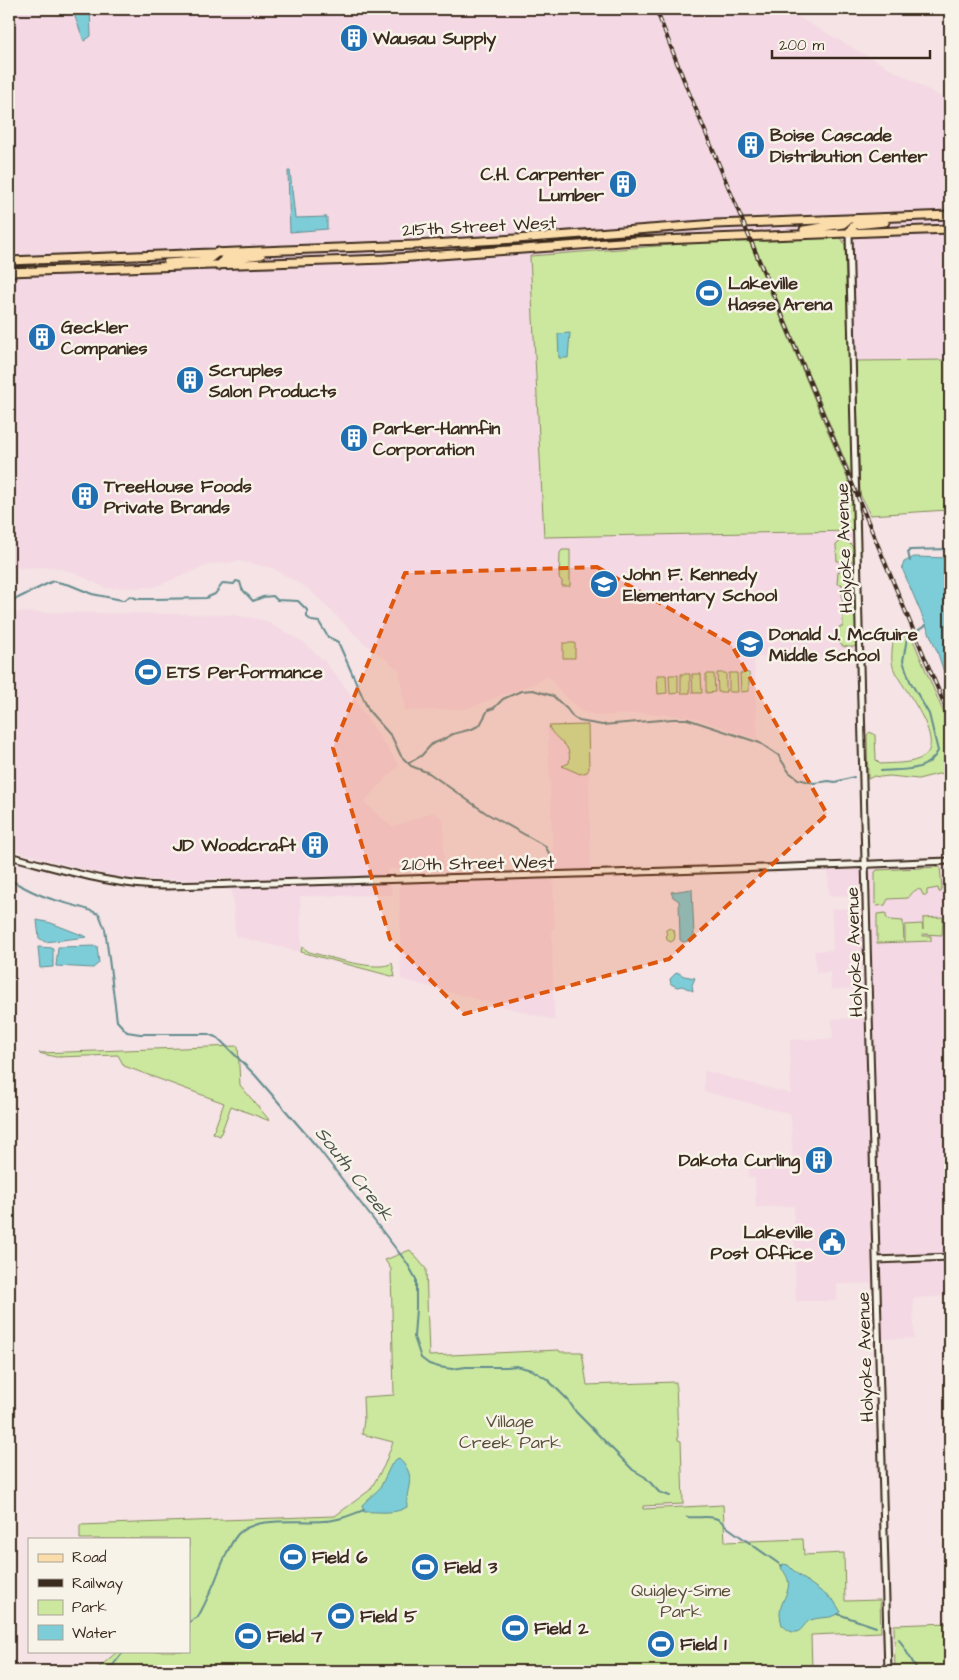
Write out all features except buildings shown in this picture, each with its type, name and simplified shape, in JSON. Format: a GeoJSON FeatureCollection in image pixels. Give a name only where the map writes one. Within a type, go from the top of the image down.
{"type":"FeatureCollection","features":[{"type":"Feature","properties":{"kind":"main road","name":"215th Street West"},"geometry":{"type":"LineString","coordinates":[[9,261],[507,240],[716,224],[950,215]]}},
{"type":"Feature","properties":{"kind":"main road"},"geometry":{"type":"LineString","coordinates":[[849,233],[855,225],[905,221],[924,216]]}},
{"type":"Feature","properties":{"kind":"main road"},"geometry":{"type":"LineString","coordinates":[[784,235],[843,224],[849,218]]}},
{"type":"Feature","properties":{"kind":"main road","name":"215th Street West"},"geometry":{"type":"LineString","coordinates":[[9,272],[384,259],[635,241],[950,229]]}},
{"type":"Feature","properties":{"kind":"main road"},"geometry":{"type":"LineString","coordinates":[[218,266],[226,259],[275,254],[290,249]]}},
{"type":"Feature","properties":{"kind":"main road"},"geometry":{"type":"LineString","coordinates":[[150,268],[166,263],[208,260],[218,252]]}},
{"type":"Feature","properties":{"kind":"street","name":"Holyoke Avenue"},"geometry":{"type":"LineString","coordinates":[[849,233],[888,1671]]}},
{"type":"Feature","properties":{"kind":"street","name":"210th Street West"},"geometry":{"type":"LineString","coordinates":[[9,856],[100,879],[159,886],[439,877],[620,874],[950,861]]}},
{"type":"Feature","properties":{"kind":"street"},"geometry":{"type":"LineString","coordinates":[[876,1260],[950,1257]]}},
{"type":"Feature","properties":{"kind":"highlighted area"},"geometry":{"type":"Polygon","coordinates":[[[597,567],[731,644],[827,814],[669,959],[464,1014],[390,939],[333,748],[405,573],[597,567]]]}},
{"type":"Feature","properties":{"kind":"shaded area"},"geometry":{"type":"Polygon","coordinates":[[[9,9],[783,9],[950,102],[950,360],[848,361],[845,245],[752,239],[530,256],[544,537],[854,531],[858,658],[821,659],[814,654],[754,657],[758,740],[691,717],[643,713],[599,716],[582,712],[563,695],[548,676],[538,682],[466,709],[405,711],[399,670],[363,642],[309,589],[273,568],[239,561],[211,564],[154,587],[106,588],[73,572],[54,567],[9,568],[9,9]]]}},
{"type":"Feature","properties":{"kind":"shaded area"},"geometry":{"type":"Polygon","coordinates":[[[9,612],[233,615],[263,620],[303,642],[325,662],[355,700],[399,765],[364,802],[392,827],[433,812],[444,819],[444,871],[388,869],[393,895],[300,896],[301,952],[236,936],[231,878],[158,880],[117,877],[9,849],[9,612]]]}},
{"type":"Feature","properties":{"kind":"shaded area"},"geometry":{"type":"Polygon","coordinates":[[[588,725],[591,874],[554,875],[547,727],[588,725]]]}},
{"type":"Feature","properties":{"kind":"shaded area"},"geometry":{"type":"Polygon","coordinates":[[[947,861],[950,955],[950,1296],[913,1298],[914,1338],[878,1339],[876,1283],[837,1284],[837,1301],[796,1301],[794,1206],[756,1207],[755,1178],[749,1178],[748,1166],[793,1164],[791,1114],[704,1091],[704,1071],[791,1094],[790,1040],[833,1039],[832,1019],[870,1018],[868,988],[831,989],[830,972],[816,973],[815,951],[833,950],[832,909],[866,908],[866,895],[829,896],[828,866],[947,861]]]}},
{"type":"Feature","properties":{"kind":"shaded area"},"geometry":{"type":"Polygon","coordinates":[[[553,875],[555,929],[552,930],[554,1020],[401,979],[399,878],[553,875]]]}},
{"type":"Feature","properties":{"kind":"green space"},"geometry":{"type":"Polygon","coordinates":[[[838,237],[842,239],[845,245],[852,477],[752,239],[778,240],[838,237]]]}},
{"type":"Feature","properties":{"kind":"green space"},"geometry":{"type":"Polygon","coordinates":[[[748,239],[852,490],[854,531],[544,537],[530,256],[748,239]]]}},
{"type":"Feature","properties":{"kind":"green space"},"geometry":{"type":"Polygon","coordinates":[[[950,360],[947,510],[870,515],[860,494],[856,361],[950,360]]]}},
{"type":"Feature","properties":{"kind":"green space"},"geometry":{"type":"Polygon","coordinates":[[[841,541],[849,543],[853,547],[854,561],[837,561],[836,545],[841,541]]]}},
{"type":"Feature","properties":{"kind":"green space"},"geometry":{"type":"Polygon","coordinates":[[[562,550],[570,550],[570,586],[562,586],[562,581],[559,578],[560,553],[562,550]]]}},
{"type":"Feature","properties":{"kind":"green space"},"geometry":{"type":"Polygon","coordinates":[[[845,568],[855,573],[856,645],[854,647],[841,645],[839,640],[839,627],[843,627],[842,584],[837,584],[838,572],[845,568]]]}},
{"type":"Feature","properties":{"kind":"green space"},"geometry":{"type":"Polygon","coordinates":[[[910,633],[950,728],[950,771],[918,779],[874,776],[868,779],[867,735],[870,732],[875,735],[876,760],[880,764],[910,762],[919,759],[928,752],[930,743],[928,730],[915,703],[892,664],[893,642],[910,633]]]}},
{"type":"Feature","properties":{"kind":"green space"},"geometry":{"type":"Polygon","coordinates":[[[563,643],[575,643],[575,658],[563,658],[563,643]]]}},
{"type":"Feature","properties":{"kind":"green space"},"geometry":{"type":"Polygon","coordinates":[[[717,673],[726,673],[726,692],[718,692],[717,673]]]}},
{"type":"Feature","properties":{"kind":"green space"},"geometry":{"type":"Polygon","coordinates":[[[729,673],[737,673],[738,692],[729,692],[729,673]]]}},
{"type":"Feature","properties":{"kind":"green space"},"geometry":{"type":"Polygon","coordinates":[[[740,673],[749,673],[749,691],[741,692],[740,673]]]}},
{"type":"Feature","properties":{"kind":"green space"},"geometry":{"type":"Polygon","coordinates":[[[681,674],[690,674],[690,693],[681,693],[681,674]]]}},
{"type":"Feature","properties":{"kind":"green space"},"geometry":{"type":"Polygon","coordinates":[[[692,674],[701,674],[702,693],[693,693],[692,674]]]}},
{"type":"Feature","properties":{"kind":"green space"},"geometry":{"type":"Polygon","coordinates":[[[706,674],[714,674],[715,692],[706,693],[706,674]]]}},
{"type":"Feature","properties":{"kind":"green space"},"geometry":{"type":"Polygon","coordinates":[[[657,675],[666,675],[667,693],[658,694],[657,675]]]}},
{"type":"Feature","properties":{"kind":"green space"},"geometry":{"type":"Polygon","coordinates":[[[669,675],[678,675],[678,693],[670,694],[669,675]]]}},
{"type":"Feature","properties":{"kind":"green space"},"geometry":{"type":"Polygon","coordinates":[[[588,725],[589,769],[587,772],[580,774],[562,766],[569,763],[568,750],[551,731],[549,726],[588,725]]]}},
{"type":"Feature","properties":{"kind":"green space"},"geometry":{"type":"Polygon","coordinates":[[[940,867],[941,892],[939,892],[938,888],[927,890],[927,895],[923,895],[921,890],[917,890],[908,898],[888,899],[885,905],[877,906],[875,904],[875,872],[877,870],[940,867]]]}},
{"type":"Feature","properties":{"kind":"green space"},"geometry":{"type":"Polygon","coordinates":[[[886,913],[886,917],[889,920],[903,921],[904,942],[877,943],[877,914],[886,913]]]}},
{"type":"Feature","properties":{"kind":"green space"},"geometry":{"type":"Polygon","coordinates":[[[943,917],[942,935],[923,934],[923,936],[931,936],[931,941],[905,942],[905,925],[922,924],[923,930],[923,918],[943,917]]]}},
{"type":"Feature","properties":{"kind":"green space"},"geometry":{"type":"Polygon","coordinates":[[[670,928],[674,930],[675,936],[671,942],[667,940],[666,930],[670,928]]]}},
{"type":"Feature","properties":{"kind":"green space"},"geometry":{"type":"Polygon","coordinates":[[[302,947],[309,952],[352,963],[385,966],[392,963],[395,977],[301,952],[302,947]]]}},
{"type":"Feature","properties":{"kind":"green space"},"geometry":{"type":"Polygon","coordinates":[[[238,1046],[240,1085],[270,1121],[231,1106],[220,1136],[213,1133],[224,1103],[124,1066],[118,1055],[56,1057],[39,1053],[238,1046]]]}},
{"type":"Feature","properties":{"kind":"green space"},"geometry":{"type":"Polygon","coordinates":[[[410,1250],[426,1269],[429,1356],[559,1350],[560,1352],[582,1352],[587,1385],[676,1382],[678,1440],[681,1441],[683,1504],[643,1506],[643,1509],[723,1505],[725,1542],[803,1539],[804,1555],[844,1553],[845,1601],[880,1600],[881,1632],[811,1635],[812,1671],[114,1671],[113,1665],[100,1671],[95,1671],[117,1652],[190,1652],[190,1538],[80,1538],[80,1525],[335,1516],[370,1490],[384,1466],[393,1442],[362,1434],[364,1420],[363,1397],[394,1395],[391,1269],[385,1260],[410,1250]]]}},
{"type":"Feature","properties":{"kind":"green space"},"geometry":{"type":"Polygon","coordinates":[[[950,1623],[950,1671],[895,1671],[894,1625],[950,1623]]]}},
{"type":"Feature","properties":{"kind":"water"},"geometry":{"type":"Polygon","coordinates":[[[72,9],[90,9],[91,36],[84,41],[72,9]]]}},
{"type":"Feature","properties":{"kind":"water"},"geometry":{"type":"Polygon","coordinates":[[[288,171],[290,171],[295,218],[327,217],[327,229],[290,232],[288,171]]]}},
{"type":"Feature","properties":{"kind":"water"},"geometry":{"type":"Polygon","coordinates":[[[570,333],[568,358],[559,358],[558,334],[570,333]]]}},
{"type":"Feature","properties":{"kind":"water"},"geometry":{"type":"Polygon","coordinates":[[[914,557],[950,558],[950,690],[937,651],[902,568],[904,562],[914,557]]]}},
{"type":"Feature","properties":{"kind":"water"},"geometry":{"type":"Polygon","coordinates":[[[692,889],[694,935],[692,940],[683,942],[680,940],[679,901],[673,897],[671,892],[692,889]]]}},
{"type":"Feature","properties":{"kind":"water"},"geometry":{"type":"Polygon","coordinates":[[[37,920],[51,923],[87,937],[45,942],[39,938],[37,920]]]}},
{"type":"Feature","properties":{"kind":"water"},"geometry":{"type":"Polygon","coordinates":[[[97,946],[99,963],[93,968],[56,966],[58,947],[97,946]]]}},
{"type":"Feature","properties":{"kind":"water"},"geometry":{"type":"Polygon","coordinates":[[[38,947],[53,948],[53,967],[40,968],[38,947]]]}},
{"type":"Feature","properties":{"kind":"water"},"geometry":{"type":"Polygon","coordinates":[[[677,972],[684,976],[695,978],[692,985],[693,991],[671,984],[670,979],[677,972]]]}},
{"type":"Feature","properties":{"kind":"water"},"geometry":{"type":"Polygon","coordinates":[[[398,1458],[410,1476],[407,1507],[391,1512],[364,1512],[362,1505],[380,1488],[392,1463],[398,1458]]]}},
{"type":"Feature","properties":{"kind":"water"},"geometry":{"type":"Polygon","coordinates":[[[783,1564],[788,1565],[834,1601],[841,1612],[834,1616],[809,1621],[796,1632],[790,1631],[782,1625],[780,1613],[788,1586],[786,1575],[781,1568],[783,1564]]]}},
{"type":"Feature","properties":{"kind":"waterway"},"geometry":{"type":"LineString","coordinates":[[910,561],[908,552],[910,550],[950,549]]}},
{"type":"Feature","properties":{"kind":"waterway"},"geometry":{"type":"LineString","coordinates":[[9,600],[16,599],[53,581],[70,585],[92,594],[122,600],[130,596],[138,599],[206,598],[215,594],[223,583],[234,584],[236,581],[240,582],[242,589],[253,601],[273,596],[277,600],[298,601],[307,610],[307,617],[312,621],[319,622],[328,637],[338,642],[369,711],[392,737],[401,756],[411,766],[429,773],[486,813],[545,846],[553,860]]}},
{"type":"Feature","properties":{"kind":"waterway"},"geometry":{"type":"LineString","coordinates":[[881,771],[914,769],[928,763],[938,751],[929,714],[910,681],[903,661],[907,638],[926,625]]}},
{"type":"Feature","properties":{"kind":"waterway"},"geometry":{"type":"LineString","coordinates":[[409,763],[421,756],[432,744],[453,734],[480,725],[488,710],[494,708],[503,699],[521,691],[533,690],[553,696],[579,721],[602,725],[687,719],[760,743],[778,755],[789,772],[798,779],[814,783],[835,782],[854,777]]}},
{"type":"Feature","properties":{"kind":"waterway","name":"South Creek"},"geometry":{"type":"LineString","coordinates":[[9,880],[46,897],[99,914],[105,929],[117,1021],[127,1032],[140,1034],[208,1034],[218,1038],[255,1075],[318,1148],[407,1263],[416,1279],[414,1337],[421,1358],[429,1364],[452,1369],[516,1366],[532,1370],[547,1379],[568,1400],[576,1412],[633,1470],[645,1477],[659,1492],[670,1496]]}},
{"type":"Feature","properties":{"kind":"waterway"},"geometry":{"type":"LineString","coordinates":[[190,1621],[198,1617],[229,1547],[238,1534],[246,1528],[278,1521],[328,1521],[364,1510]]}},
{"type":"Feature","properties":{"kind":"waterway","name":"South Creek"},"geometry":{"type":"LineString","coordinates":[[687,1517],[718,1519],[782,1566]]}},
{"type":"Feature","properties":{"kind":"waterway","name":"South Creek"},"geometry":{"type":"LineString","coordinates":[[838,1614],[876,1627]]}},
{"type":"Feature","properties":{"kind":"waterway","name":"South Creek"},"geometry":{"type":"LineString","coordinates":[[899,1639],[918,1671]]}},
{"type":"Feature","properties":{"kind":"waterway"},"geometry":{"type":"LineString","coordinates":[[113,1665],[123,1652]]}},
{"type":"Feature","properties":{"kind":"railway"},"geometry":{"type":"LineString","coordinates":[[656,9],[687,88],[950,718]]}},
{"type":"Feature","properties":{"kind":"place","name":"Wausau Supply"},"geometry":{"type":"Point","coordinates":[354,38]}},
{"type":"Feature","properties":{"kind":"place","name":"Boise Cascade Distribution Center"},"geometry":{"type":"Point","coordinates":[751,145]}},
{"type":"Feature","properties":{"kind":"place","name":"C.H. Carpenter Lumber"},"geometry":{"type":"Point","coordinates":[623,184]}},
{"type":"Feature","properties":{"kind":"place","name":"Lakeville Hasse Arena"},"geometry":{"type":"Point","coordinates":[709,293]}},
{"type":"Feature","properties":{"kind":"place","name":"Geckler Companies"},"geometry":{"type":"Point","coordinates":[42,337]}},
{"type":"Feature","properties":{"kind":"place","name":"Scruples Salon Products"},"geometry":{"type":"Point","coordinates":[190,380]}},
{"type":"Feature","properties":{"kind":"place","name":"Parker-Hannfin Corporation"},"geometry":{"type":"Point","coordinates":[354,438]}},
{"type":"Feature","properties":{"kind":"place","name":"TreeHouse Foods Private Brands"},"geometry":{"type":"Point","coordinates":[85,496]}},
{"type":"Feature","properties":{"kind":"place","name":"John F. Kennedy Elementary School"},"geometry":{"type":"Point","coordinates":[604,584]}},
{"type":"Feature","properties":{"kind":"place","name":"Donald J. McGuire Middle School"},"geometry":{"type":"Point","coordinates":[750,644]}},
{"type":"Feature","properties":{"kind":"place","name":"ETS Performance"},"geometry":{"type":"Point","coordinates":[148,672]}},
{"type":"Feature","properties":{"kind":"place","name":"JD Woodcraft"},"geometry":{"type":"Point","coordinates":[315,845]}},
{"type":"Feature","properties":{"kind":"place","name":"Dakota Curling"},"geometry":{"type":"Point","coordinates":[819,1160]}},
{"type":"Feature","properties":{"kind":"place","name":"Lakeville Post Office"},"geometry":{"type":"Point","coordinates":[832,1242]}},
{"type":"Feature","properties":{"kind":"place","name":"Field 6"},"geometry":{"type":"Point","coordinates":[293,1557]}},
{"type":"Feature","properties":{"kind":"place","name":"Field 3"},"geometry":{"type":"Point","coordinates":[425,1567]}},
{"type":"Feature","properties":{"kind":"place","name":"Field 5"},"geometry":{"type":"Point","coordinates":[341,1616]}},
{"type":"Feature","properties":{"kind":"place","name":"Field 2"},"geometry":{"type":"Point","coordinates":[515,1628]}},
{"type":"Feature","properties":{"kind":"place","name":"Field 7"},"geometry":{"type":"Point","coordinates":[248,1636]}},
{"type":"Feature","properties":{"kind":"place","name":"Field 1"},"geometry":{"type":"Point","coordinates":[661,1644]}},
{"type":"Feature","properties":{"kind":"park label","name":"Village Creek Park"},"geometry":{"type":"Point","coordinates":[510,1431]}},
{"type":"Feature","properties":{"kind":"park label","name":"Quigley-Sime Park"},"geometry":{"type":"Point","coordinates":[681,1600]}}]}
